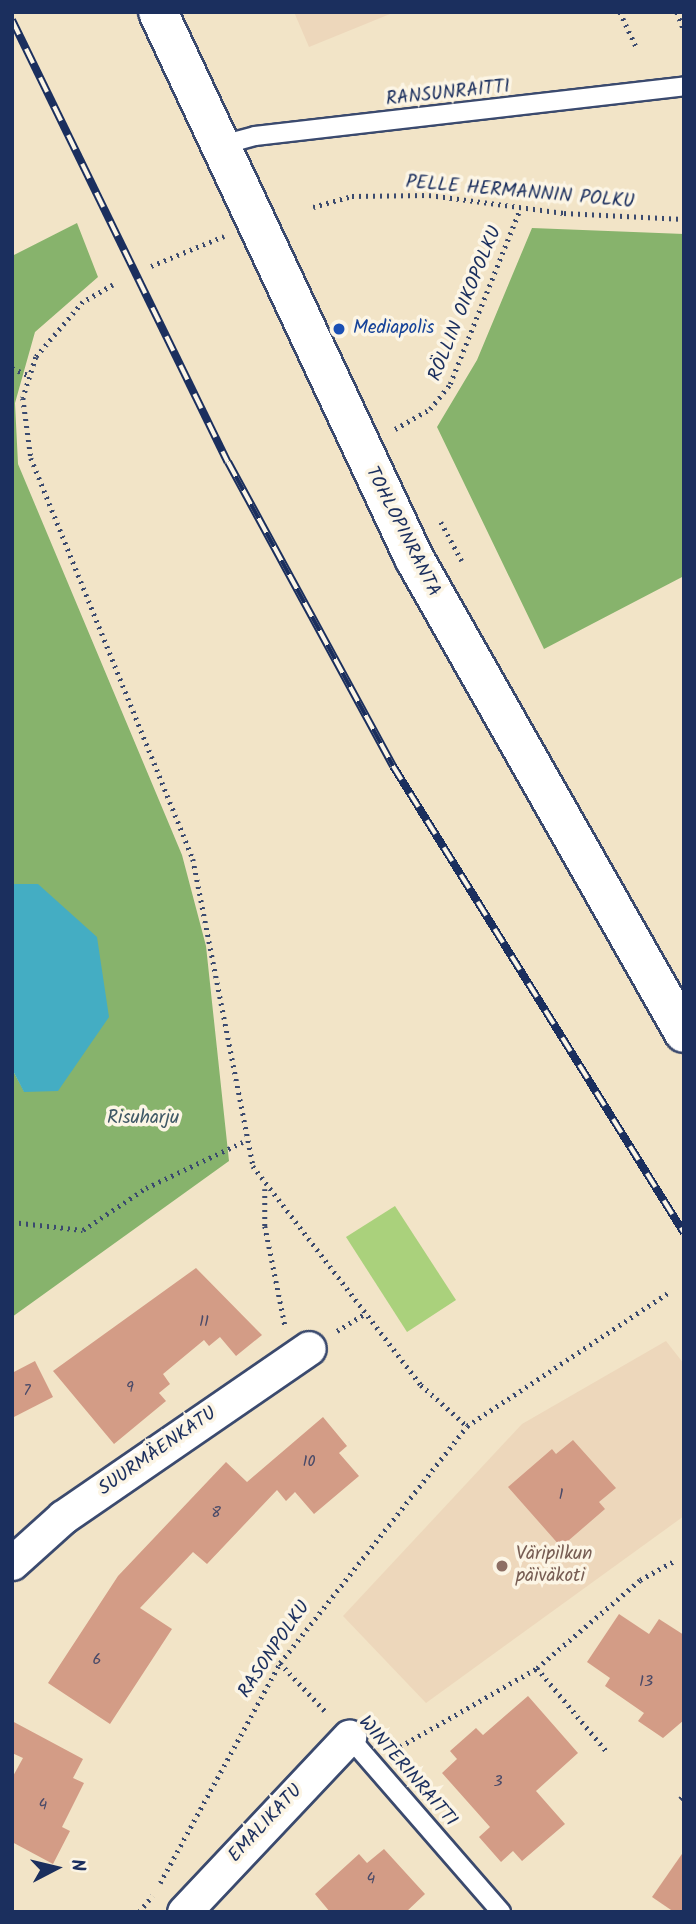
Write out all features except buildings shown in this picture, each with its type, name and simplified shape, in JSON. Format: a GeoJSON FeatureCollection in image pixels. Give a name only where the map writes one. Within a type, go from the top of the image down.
{"type":"FeatureCollection","features":[{"type":"Feature","properties":{"kind":"street","name":"TOHLOPINRANTA"},"geometry":{"type":"LineString","coordinates":[[158,12],[359,447],[455,636],[684,1033]]}},
{"type":"Feature","properties":{"kind":"street","name":"SUURMÄENKATU"},"geometry":{"type":"LineString","coordinates":[[12,1563],[63,1517],[300,1355]]}},
{"type":"Feature","properties":{"kind":"street","name":"EMALIKATU"},"geometry":{"type":"LineString","coordinates":[[184,1912],[349,1737]]}},
{"type":"Feature","properties":{"kind":"lane","name":"RANSUNRAITTI"},"geometry":{"type":"LineString","coordinates":[[218,146],[255,136],[684,86]]}},
{"type":"Feature","properties":{"kind":"lane","name":"WINTERINRAITTI"},"geometry":{"type":"LineString","coordinates":[[349,1737],[501,1912]]}},
{"type":"Feature","properties":{"kind":"path"},"geometry":{"type":"LineString","coordinates":[[620,12],[636,46]]}},
{"type":"Feature","properties":{"kind":"path"},"geometry":{"type":"LineString","coordinates":[[677,12],[684,30]]}},
{"type":"Feature","properties":{"kind":"path","name":"PELLE HERMANNIN POLKU"},"geometry":{"type":"LineString","coordinates":[[313,207],[352,196],[429,195],[520,209],[684,219]]}},
{"type":"Feature","properties":{"kind":"path","name":"RÖLLIN OIKOPOLKU"},"geometry":{"type":"LineString","coordinates":[[359,447],[430,409],[450,384],[520,209]]}},
{"type":"Feature","properties":{"kind":"path"},"geometry":{"type":"LineString","coordinates":[[151,266],[232,233]]}},
{"type":"Feature","properties":{"kind":"path"},"geometry":{"type":"LineString","coordinates":[[113,285],[68,318],[36,356],[23,398],[31,458],[193,859],[224,995],[243,1142],[265,1188],[421,1385],[467,1426]]}},
{"type":"Feature","properties":{"kind":"path"},"geometry":{"type":"LineString","coordinates":[[12,368],[30,376]]}},
{"type":"Feature","properties":{"kind":"path"},"geometry":{"type":"LineString","coordinates":[[388,418],[400,442]]}},
{"type":"Feature","properties":{"kind":"path"},"geometry":{"type":"LineString","coordinates":[[438,515],[463,564]]}},
{"type":"Feature","properties":{"kind":"path"},"geometry":{"type":"LineString","coordinates":[[12,1222],[83,1230],[146,1188],[243,1142]]}},
{"type":"Feature","properties":{"kind":"path"},"geometry":{"type":"LineString","coordinates":[[265,1188],[265,1226],[300,1355]]}},
{"type":"Feature","properties":{"kind":"path","name":"RASONPOLKU"},"geometry":{"type":"LineString","coordinates":[[139,1912],[182,1851],[280,1662],[467,1426],[668,1293]]}},
{"type":"Feature","properties":{"kind":"path"},"geometry":{"type":"LineString","coordinates":[[372,1762],[537,1668],[640,1580],[676,1560]]}},
{"type":"Feature","properties":{"kind":"path","name":"WINTERINRAITTI"},"geometry":{"type":"LineString","coordinates":[[280,1662],[349,1737]]}},
{"type":"Feature","properties":{"kind":"path"},"geometry":{"type":"LineString","coordinates":[[537,1668],[608,1753]]}},
{"type":"Feature","properties":{"kind":"shaded area"},"geometry":{"type":"Polygon","coordinates":[[[294,12],[395,12],[309,47],[294,12]]]}},
{"type":"Feature","properties":{"kind":"shaded area","name":"Väripilkun päiväkoti"},"geometry":{"type":"Polygon","coordinates":[[[666,1341],[684,1364],[684,1516],[426,1703],[343,1616],[522,1424],[666,1341]]]}},
{"type":"Feature","properties":{"kind":"green space","name":"Risuharju"},"geometry":{"type":"Polygon","coordinates":[[[77,223],[98,277],[35,332],[15,403],[18,464],[182,855],[206,946],[229,1161],[12,1317],[12,1069],[24,1091],[38,884],[12,884],[12,256],[77,223]]]}},
{"type":"Feature","properties":{"kind":"green space"},"geometry":{"type":"Polygon","coordinates":[[[532,228],[684,234],[684,576],[544,649],[437,427],[477,360],[532,228]]]}},
{"type":"Feature","properties":{"kind":"green space"},"geometry":{"type":"Polygon","coordinates":[[[395,1206],[456,1300],[407,1332],[346,1237],[395,1206]]]}},
{"type":"Feature","properties":{"kind":"water"},"geometry":{"type":"Polygon","coordinates":[[[12,884],[38,884],[97,937],[109,1017],[58,1091],[24,1092],[12,1069],[12,884]]]}},
{"type":"Feature","properties":{"kind":"railway"},"geometry":{"type":"LineString","coordinates":[[12,20],[228,462],[393,766],[684,1233]]}},
{"type":"Feature","properties":{"kind":"place","name":"Mediapolis"},"geometry":{"type":"Point","coordinates":[339,329]}},
{"type":"Feature","properties":{"kind":"place","name":"Väripilkun päiväkoti"},"geometry":{"type":"Point","coordinates":[502,1566]}}]}
